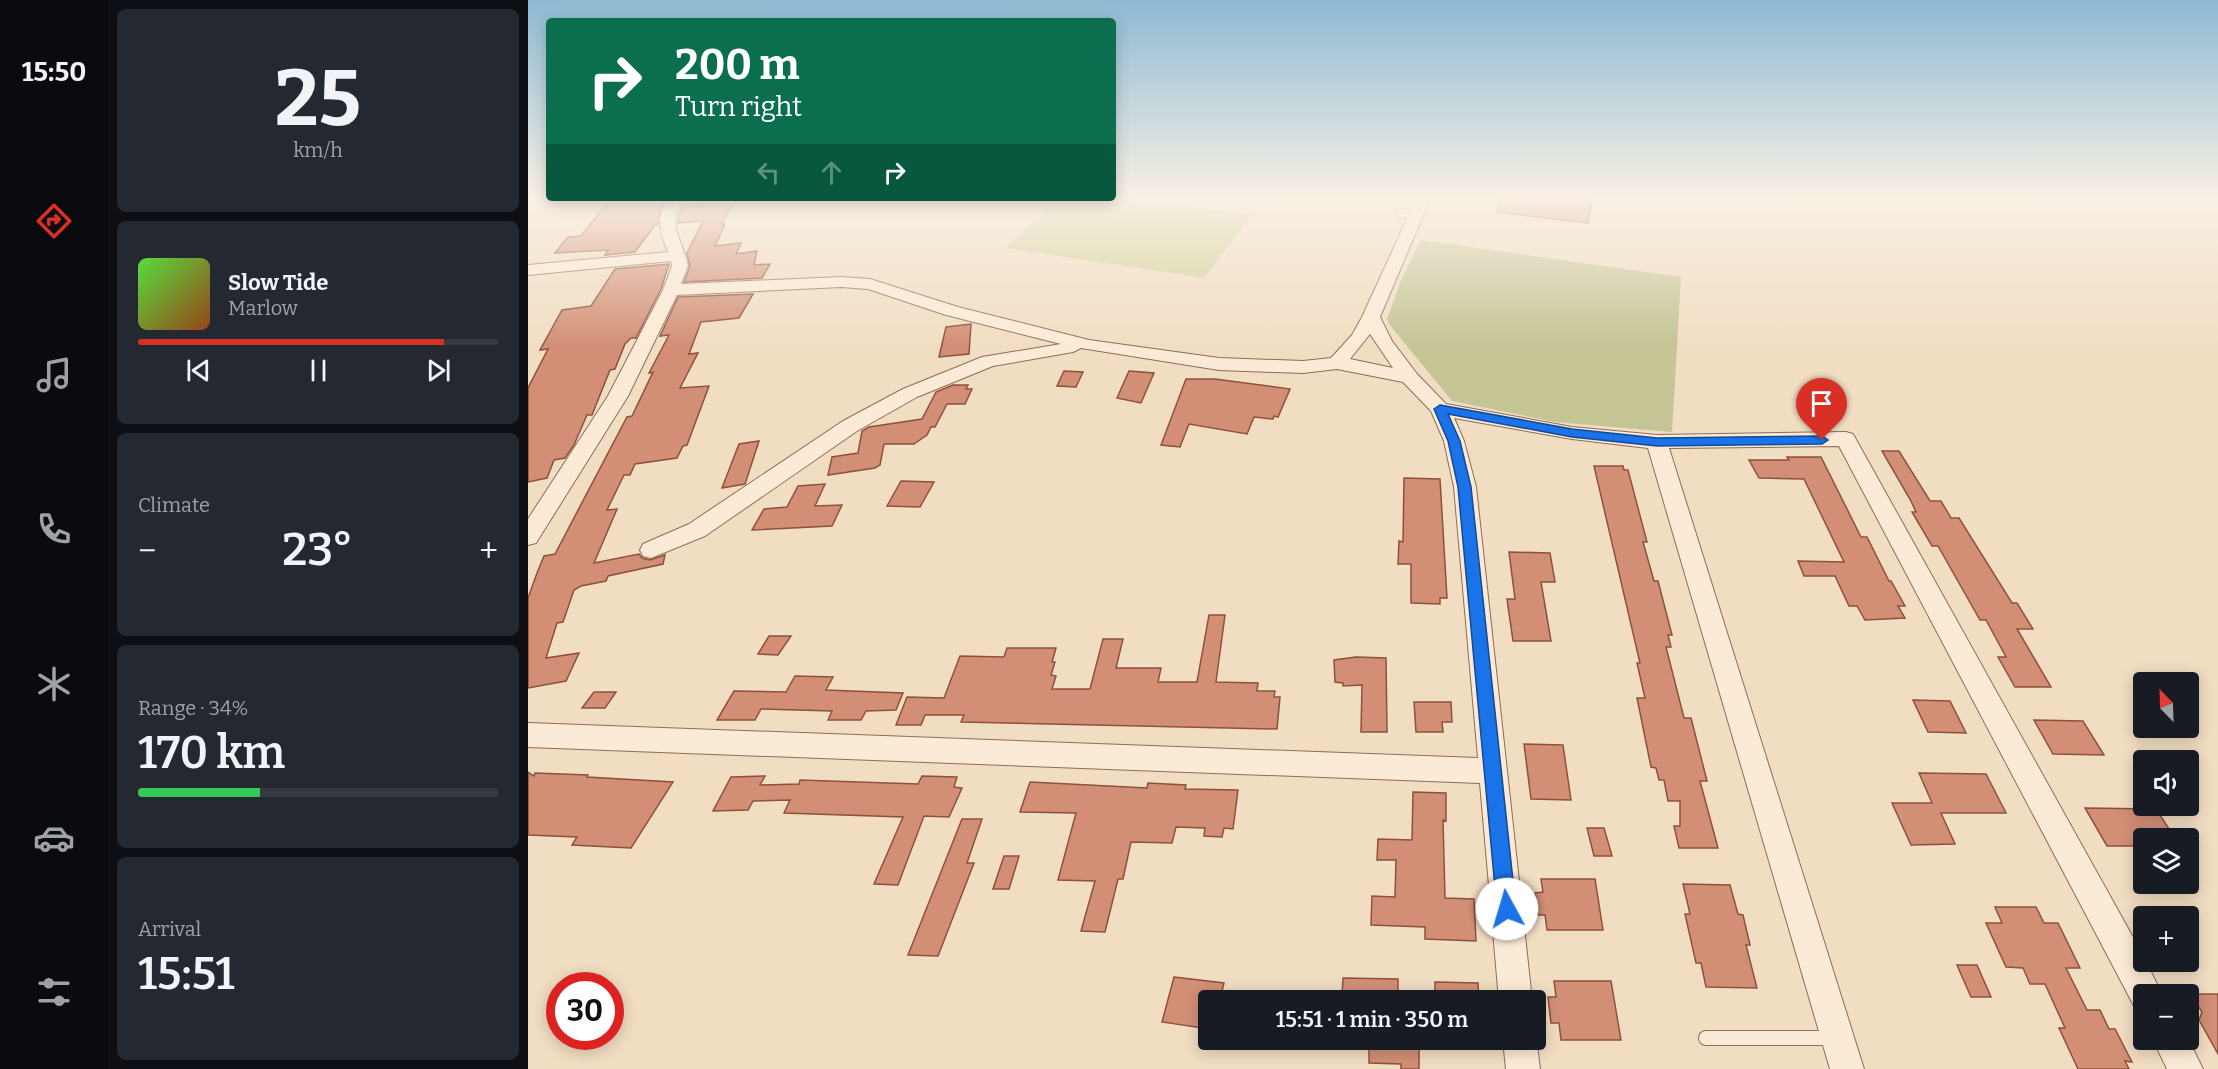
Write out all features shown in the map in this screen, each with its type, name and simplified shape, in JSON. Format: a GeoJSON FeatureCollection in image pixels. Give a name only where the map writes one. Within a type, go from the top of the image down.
{"type":"FeatureCollection","features":[{"type":"Feature","properties":{"kind":"street"},"geometry":{"type":"LineString","coordinates":[[528,537],[618,396],[671,290],[680,266],[674,247]]}},
{"type":"Feature","properties":{"kind":"street"},"geometry":{"type":"LineString","coordinates":[[1337,363],[1360,337],[1371,317],[1396,247]]}},
{"type":"Feature","properties":{"kind":"street"},"geometry":{"type":"LineString","coordinates":[[528,270],[678,256]]}},
{"type":"Feature","properties":{"kind":"street"},"geometry":{"type":"LineString","coordinates":[[671,290],[841,282],[870,284],[952,311],[1089,345],[1219,364],[1303,368],[1337,363],[1371,368],[1410,378]]}},
{"type":"Feature","properties":{"kind":"street"},"geometry":{"type":"LineString","coordinates":[[1371,317],[1383,342],[1410,378],[1440,409],[1454,441],[1465,487],[1515,990]]}},
{"type":"Feature","properties":{"kind":"street"},"geometry":{"type":"LineString","coordinates":[[989,361],[1011,327]]}},
{"type":"Feature","properties":{"kind":"street"},"geometry":{"type":"LineString","coordinates":[[651,550],[697,530],[850,426],[910,393],[989,361],[1089,345]]}},
{"type":"Feature","properties":{"kind":"street"},"geometry":{"type":"LineString","coordinates":[[1440,409],[1572,433],[1657,442],[1846,439],[2141,984]]}},
{"type":"Feature","properties":{"kind":"street"},"geometry":{"type":"LineString","coordinates":[[1657,442],[1847,1069]]}},
{"type":"Feature","properties":{"kind":"street"},"geometry":{"type":"LineString","coordinates":[[528,735],[1494,771]]}},
{"type":"Feature","properties":{"kind":"street"},"geometry":{"type":"LineString","coordinates":[[1521,1050],[1523,1069]]}},
{"type":"Feature","properties":{"kind":"street"},"geometry":{"type":"LineString","coordinates":[[2176,1050],[2186,1069]]}},
{"type":"Feature","properties":{"kind":"lane"},"geometry":{"type":"LineString","coordinates":[[1706,1038],[1838,1038]]}},
{"type":"Feature","properties":{"kind":"shaded area"},"geometry":{"type":"Polygon","coordinates":[[[1006,247],[1228,247],[1204,278],[1006,247]]]}},
{"type":"Feature","properties":{"kind":"green space"},"geometry":{"type":"Polygon","coordinates":[[[1418,247],[1469,247],[1681,277],[1672,432],[1555,422],[1452,401],[1389,324],[1387,319],[1402,278],[1418,247]]]}},
{"type":"Feature","properties":{"kind":"building"},"geometry":{"type":"Polygon","coordinates":[[[560,247],[639,247],[635,252],[605,255],[608,250],[555,253],[560,247]]]}},
{"type":"Feature","properties":{"kind":"building"},"geometry":{"type":"Polygon","coordinates":[[[690,247],[739,247],[736,254],[757,251],[754,265],[770,264],[762,278],[684,282],[690,267],[687,253],[690,247]]]}},
{"type":"Feature","properties":{"kind":"building"},"geometry":{"type":"Polygon","coordinates":[[[669,264],[661,289],[636,338],[631,338],[625,344],[615,369],[610,370],[592,415],[587,415],[574,445],[565,458],[554,460],[547,478],[528,482],[528,388],[548,349],[540,350],[562,310],[591,306],[615,269],[669,264]]]}},
{"type":"Feature","properties":{"kind":"building"},"geometry":{"type":"Polygon","coordinates":[[[753,294],[739,318],[701,322],[689,354],[698,353],[680,388],[709,386],[687,445],[683,446],[677,458],[635,464],[630,475],[624,475],[607,510],[617,509],[594,563],[639,554],[642,558],[650,560],[665,555],[663,564],[608,576],[606,581],[581,586],[574,590],[563,622],[557,623],[546,658],[579,653],[566,681],[528,688],[528,598],[537,573],[544,556],[555,554],[627,417],[632,416],[653,372],[649,373],[669,335],[660,336],[678,297],[753,294]]]}},
{"type":"Feature","properties":{"kind":"building"},"geometry":{"type":"Polygon","coordinates":[[[971,324],[969,354],[939,357],[946,327],[971,324]]]}},
{"type":"Feature","properties":{"kind":"building"},"geometry":{"type":"Polygon","coordinates":[[[1064,371],[1083,372],[1076,387],[1057,386],[1064,371]]]}},
{"type":"Feature","properties":{"kind":"building"},"geometry":{"type":"Polygon","coordinates":[[[1129,371],[1154,373],[1141,403],[1117,398],[1129,371]]]}},
{"type":"Feature","properties":{"kind":"building"},"geometry":{"type":"Polygon","coordinates":[[[1186,379],[1215,379],[1290,389],[1278,417],[1274,416],[1273,419],[1254,417],[1247,434],[1189,424],[1180,447],[1161,445],[1186,379]]]}},
{"type":"Feature","properties":{"kind":"building"},"geometry":{"type":"Polygon","coordinates":[[[953,385],[968,385],[966,389],[972,389],[965,404],[947,404],[935,427],[931,427],[927,435],[914,444],[884,444],[880,465],[875,468],[828,475],[832,457],[858,453],[862,431],[869,427],[922,419],[936,392],[953,385]]]}},
{"type":"Feature","properties":{"kind":"building"},"geometry":{"type":"Polygon","coordinates":[[[759,441],[745,484],[722,488],[739,444],[759,441]]]}},
{"type":"Feature","properties":{"kind":"building"},"geometry":{"type":"Polygon","coordinates":[[[1882,451],[1899,451],[1930,501],[1941,501],[1951,518],[1959,518],[2012,603],[2017,603],[2033,629],[2017,629],[2051,687],[2015,687],[1998,657],[2006,657],[1986,620],[1980,620],[1938,546],[1932,546],[1912,512],[1916,512],[1911,501],[1882,451]]]}},
{"type":"Feature","properties":{"kind":"building"},"geometry":{"type":"Polygon","coordinates":[[[1787,457],[1821,457],[1861,537],[1867,537],[1889,581],[1905,606],[1898,606],[1905,618],[1865,620],[1857,606],[1849,606],[1835,576],[1804,576],[1798,561],[1844,562],[1804,479],[1759,478],[1749,460],[1789,460],[1787,457]]]}},
{"type":"Feature","properties":{"kind":"building"},"geometry":{"type":"Polygon","coordinates":[[[1594,466],[1623,466],[1624,470],[1628,470],[1647,542],[1643,542],[1654,581],[1658,581],[1672,635],[1668,635],[1671,647],[1666,647],[1684,718],[1691,718],[1707,781],[1700,781],[1718,848],[1679,848],[1674,826],[1680,826],[1680,801],[1668,801],[1664,780],[1659,780],[1656,768],[1651,767],[1637,698],[1645,698],[1637,663],[1640,663],[1594,466]]]}},
{"type":"Feature","properties":{"kind":"building"},"geometry":{"type":"Polygon","coordinates":[[[1404,478],[1440,479],[1447,598],[1440,598],[1440,604],[1411,603],[1411,564],[1398,564],[1399,541],[1403,542],[1404,478]]]}},
{"type":"Feature","properties":{"kind":"building"},"geometry":{"type":"Polygon","coordinates":[[[901,481],[934,482],[920,507],[887,506],[901,481]]]}},
{"type":"Feature","properties":{"kind":"building"},"geometry":{"type":"Polygon","coordinates":[[[825,484],[815,506],[842,505],[832,526],[752,530],[764,509],[787,507],[798,486],[825,484]]]}},
{"type":"Feature","properties":{"kind":"building"},"geometry":{"type":"Polygon","coordinates":[[[1509,552],[1550,553],[1555,582],[1541,582],[1551,641],[1513,641],[1507,599],[1515,599],[1509,552]]]}},
{"type":"Feature","properties":{"kind":"building"},"geometry":{"type":"Polygon","coordinates":[[[1209,615],[1225,615],[1216,682],[1258,683],[1257,691],[1275,691],[1274,697],[1280,697],[1277,729],[961,722],[964,715],[925,715],[921,725],[896,725],[907,697],[944,698],[960,656],[1004,657],[1007,648],[1056,648],[1051,675],[1056,676],[1052,689],[1090,689],[1103,639],[1123,639],[1116,668],[1161,668],[1158,682],[1197,682],[1209,615]]]}},
{"type":"Feature","properties":{"kind":"building"},"geometry":{"type":"Polygon","coordinates":[[[769,636],[791,636],[778,655],[758,654],[769,636]]]}},
{"type":"Feature","properties":{"kind":"building"},"geometry":{"type":"Polygon","coordinates":[[[1356,657],[1386,658],[1387,732],[1361,732],[1362,685],[1343,686],[1343,683],[1335,682],[1334,660],[1356,657]]]}},
{"type":"Feature","properties":{"kind":"building"},"geometry":{"type":"Polygon","coordinates":[[[795,676],[833,677],[826,690],[903,693],[896,710],[866,711],[861,720],[828,720],[832,711],[761,709],[755,720],[717,720],[734,691],[786,692],[795,676]]]}},
{"type":"Feature","properties":{"kind":"building"},"geometry":{"type":"Polygon","coordinates":[[[594,692],[616,692],[605,708],[582,708],[594,692]]]}},
{"type":"Feature","properties":{"kind":"building"},"geometry":{"type":"Polygon","coordinates":[[[1913,700],[1950,701],[1966,733],[1928,732],[1913,700]]]}},
{"type":"Feature","properties":{"kind":"building"},"geometry":{"type":"Polygon","coordinates":[[[1414,702],[1451,702],[1452,722],[1442,722],[1443,732],[1416,732],[1414,702]]]}},
{"type":"Feature","properties":{"kind":"building"},"geometry":{"type":"Polygon","coordinates":[[[2034,720],[2083,721],[2104,755],[2053,754],[2034,720]]]}},
{"type":"Feature","properties":{"kind":"building"},"geometry":{"type":"Polygon","coordinates":[[[1524,744],[1563,745],[1571,800],[1531,799],[1524,744]]]}},
{"type":"Feature","properties":{"kind":"building"},"geometry":{"type":"Polygon","coordinates":[[[528,772],[534,776],[535,773],[588,775],[587,777],[673,782],[631,848],[572,845],[577,837],[528,835],[528,772]]]}},
{"type":"Feature","properties":{"kind":"building"},"geometry":{"type":"Polygon","coordinates":[[[1919,773],[1986,774],[2006,813],[1941,813],[1955,844],[1911,845],[1892,803],[1932,803],[1919,773]]]}},
{"type":"Feature","properties":{"kind":"building"},"geometry":{"type":"Polygon","coordinates":[[[765,776],[760,785],[799,784],[800,780],[918,784],[922,776],[957,777],[954,787],[962,788],[949,817],[924,816],[898,885],[874,884],[903,817],[784,813],[790,800],[753,801],[748,810],[713,811],[731,777],[765,776]]]}},
{"type":"Feature","properties":{"kind":"building"},"geometry":{"type":"Polygon","coordinates":[[[1030,782],[1147,788],[1148,783],[1186,785],[1185,789],[1238,790],[1233,829],[1224,828],[1222,837],[1204,836],[1205,828],[1176,827],[1172,843],[1131,842],[1123,879],[1118,879],[1105,932],[1081,931],[1095,881],[1058,880],[1076,813],[1020,812],[1030,782]]]}},
{"type":"Feature","properties":{"kind":"building"},"geometry":{"type":"Polygon","coordinates":[[[1413,792],[1446,793],[1446,821],[1443,820],[1445,898],[1474,899],[1476,941],[1425,939],[1425,927],[1371,925],[1372,896],[1395,897],[1396,860],[1377,860],[1378,839],[1412,840],[1413,792]]]}},
{"type":"Feature","properties":{"kind":"building"},"geometry":{"type":"Polygon","coordinates":[[[2085,808],[2133,809],[2133,816],[2161,816],[2168,828],[2133,828],[2133,846],[2107,846],[2085,808]]]}},
{"type":"Feature","properties":{"kind":"building"},"geometry":{"type":"Polygon","coordinates":[[[962,819],[982,819],[967,863],[974,863],[938,956],[908,955],[962,819]]]}},
{"type":"Feature","properties":{"kind":"building"},"geometry":{"type":"Polygon","coordinates":[[[1587,828],[1604,828],[1612,856],[1594,856],[1587,828]]]}},
{"type":"Feature","properties":{"kind":"building"},"geometry":{"type":"Polygon","coordinates":[[[1004,856],[1019,856],[1009,889],[993,889],[1004,856]]]}},
{"type":"Feature","properties":{"kind":"building"},"geometry":{"type":"Polygon","coordinates":[[[1541,879],[1595,879],[1603,930],[1547,930],[1545,915],[1538,915],[1535,893],[1543,892],[1541,879]]]}},
{"type":"Feature","properties":{"kind":"building"},"geometry":{"type":"Polygon","coordinates":[[[1683,884],[1730,885],[1738,914],[1743,915],[1750,945],[1746,945],[1757,988],[1706,987],[1701,963],[1696,963],[1685,914],[1690,914],[1683,884]]]}},
{"type":"Feature","properties":{"kind":"building"},"geometry":{"type":"Polygon","coordinates":[[[1995,907],[2036,907],[2044,923],[2058,923],[2080,968],[2066,968],[2087,1010],[2100,1010],[2109,1029],[2115,1029],[2132,1062],[2125,1061],[2129,1069],[2078,1069],[2059,1028],[2065,1028],[2045,984],[2030,984],[2023,968],[2006,967],[1986,923],[2002,923],[1995,907]]]}},
{"type":"Feature","properties":{"kind":"building"},"geometry":{"type":"Polygon","coordinates":[[[1957,965],[1977,965],[1991,997],[1971,997],[1957,965]]]}},
{"type":"Feature","properties":{"kind":"building"},"geometry":{"type":"Polygon","coordinates":[[[1174,977],[1224,983],[1222,990],[1198,990],[1198,1027],[1162,1022],[1174,977]]]}},
{"type":"Feature","properties":{"kind":"building"},"geometry":{"type":"Polygon","coordinates":[[[1343,978],[1398,979],[1398,990],[1342,990],[1343,978]]]}},
{"type":"Feature","properties":{"kind":"building"},"geometry":{"type":"Polygon","coordinates":[[[1554,981],[1611,981],[1621,1040],[1561,1040],[1559,1023],[1551,1023],[1548,997],[1556,997],[1554,981]]]}},
{"type":"Feature","properties":{"kind":"building"},"geometry":{"type":"Polygon","coordinates":[[[1435,982],[1478,983],[1478,990],[1435,990],[1435,982]]]}},
{"type":"Feature","properties":{"kind":"building"},"geometry":{"type":"Polygon","coordinates":[[[2199,994],[2218,994],[2218,1054],[2199,1020],[2202,1012],[2199,1007],[2199,994]]]}},
{"type":"Feature","properties":{"kind":"building"},"geometry":{"type":"Polygon","coordinates":[[[1369,1050],[1419,1050],[1419,1069],[1401,1069],[1401,1064],[1369,1063],[1369,1050]]]}},
{"type":"Feature","properties":{"kind":"route"},"geometry":{"type":"LineString","coordinates":[[1507,909],[1465,487],[1454,441],[1440,409],[1572,433],[1657,442],[1822,440]]}}]}
